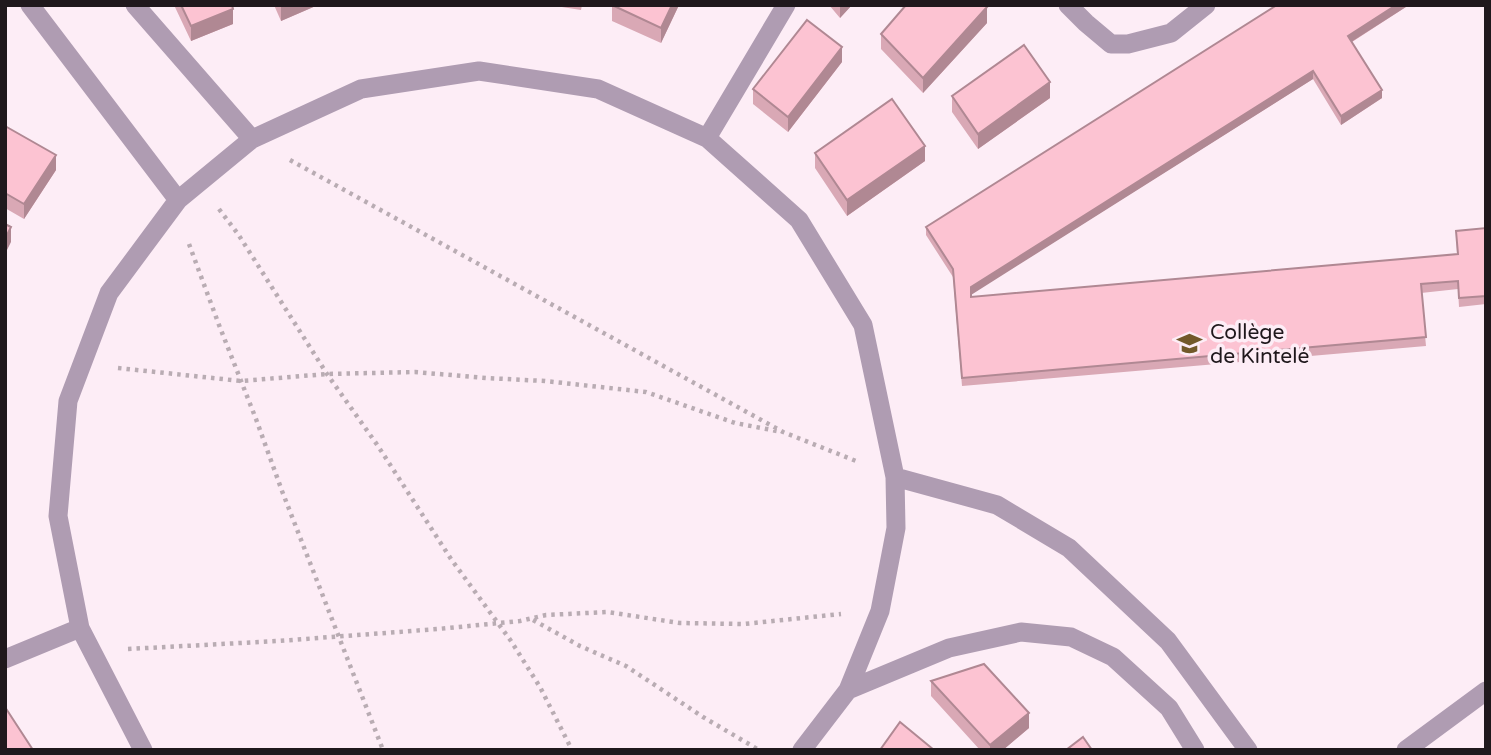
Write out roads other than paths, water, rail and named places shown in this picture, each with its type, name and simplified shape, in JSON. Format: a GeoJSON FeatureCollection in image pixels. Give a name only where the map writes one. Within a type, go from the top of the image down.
{"type":"FeatureCollection","features":[{"type":"Feature","properties":{"kind":"street"},"geometry":{"type":"LineString","coordinates":[[30,5],[178,200]]}},
{"type":"Feature","properties":{"kind":"street"},"geometry":{"type":"LineString","coordinates":[[135,5],[252,139]]}},
{"type":"Feature","properties":{"kind":"street"},"geometry":{"type":"LineString","coordinates":[[707,138],[786,5]]}},
{"type":"Feature","properties":{"kind":"street"},"geometry":{"type":"LineString","coordinates":[[1068,5],[1111,44],[1128,44],[1171,33],[1206,5]]}},
{"type":"Feature","properties":{"kind":"street"},"geometry":{"type":"LineString","coordinates":[[144,750],[80,628],[58,516],[68,401],[109,293],[178,200],[252,139],[361,89],[480,71],[598,89],[707,138],[799,220],[863,325],[895,477],[896,528],[880,611],[848,690],[802,750]]}},
{"type":"Feature","properties":{"kind":"street"},"geometry":{"type":"LineString","coordinates":[[895,477],[997,505],[1069,548],[1168,641],[1248,750]]}},
{"type":"Feature","properties":{"kind":"street"},"geometry":{"type":"LineString","coordinates":[[5,659],[80,628]]}},
{"type":"Feature","properties":{"kind":"street"},"geometry":{"type":"LineString","coordinates":[[848,690],[949,648],[1021,632],[1071,637],[1113,657],[1168,708],[1195,750]]}},
{"type":"Feature","properties":{"kind":"street"},"geometry":{"type":"LineString","coordinates":[[1406,750],[1486,691]]}},
{"type":"Feature","properties":{"kind":"place","name":"Collège de Kintelé"},"geometry":{"type":"Point","coordinates":[1190,344]}}]}
